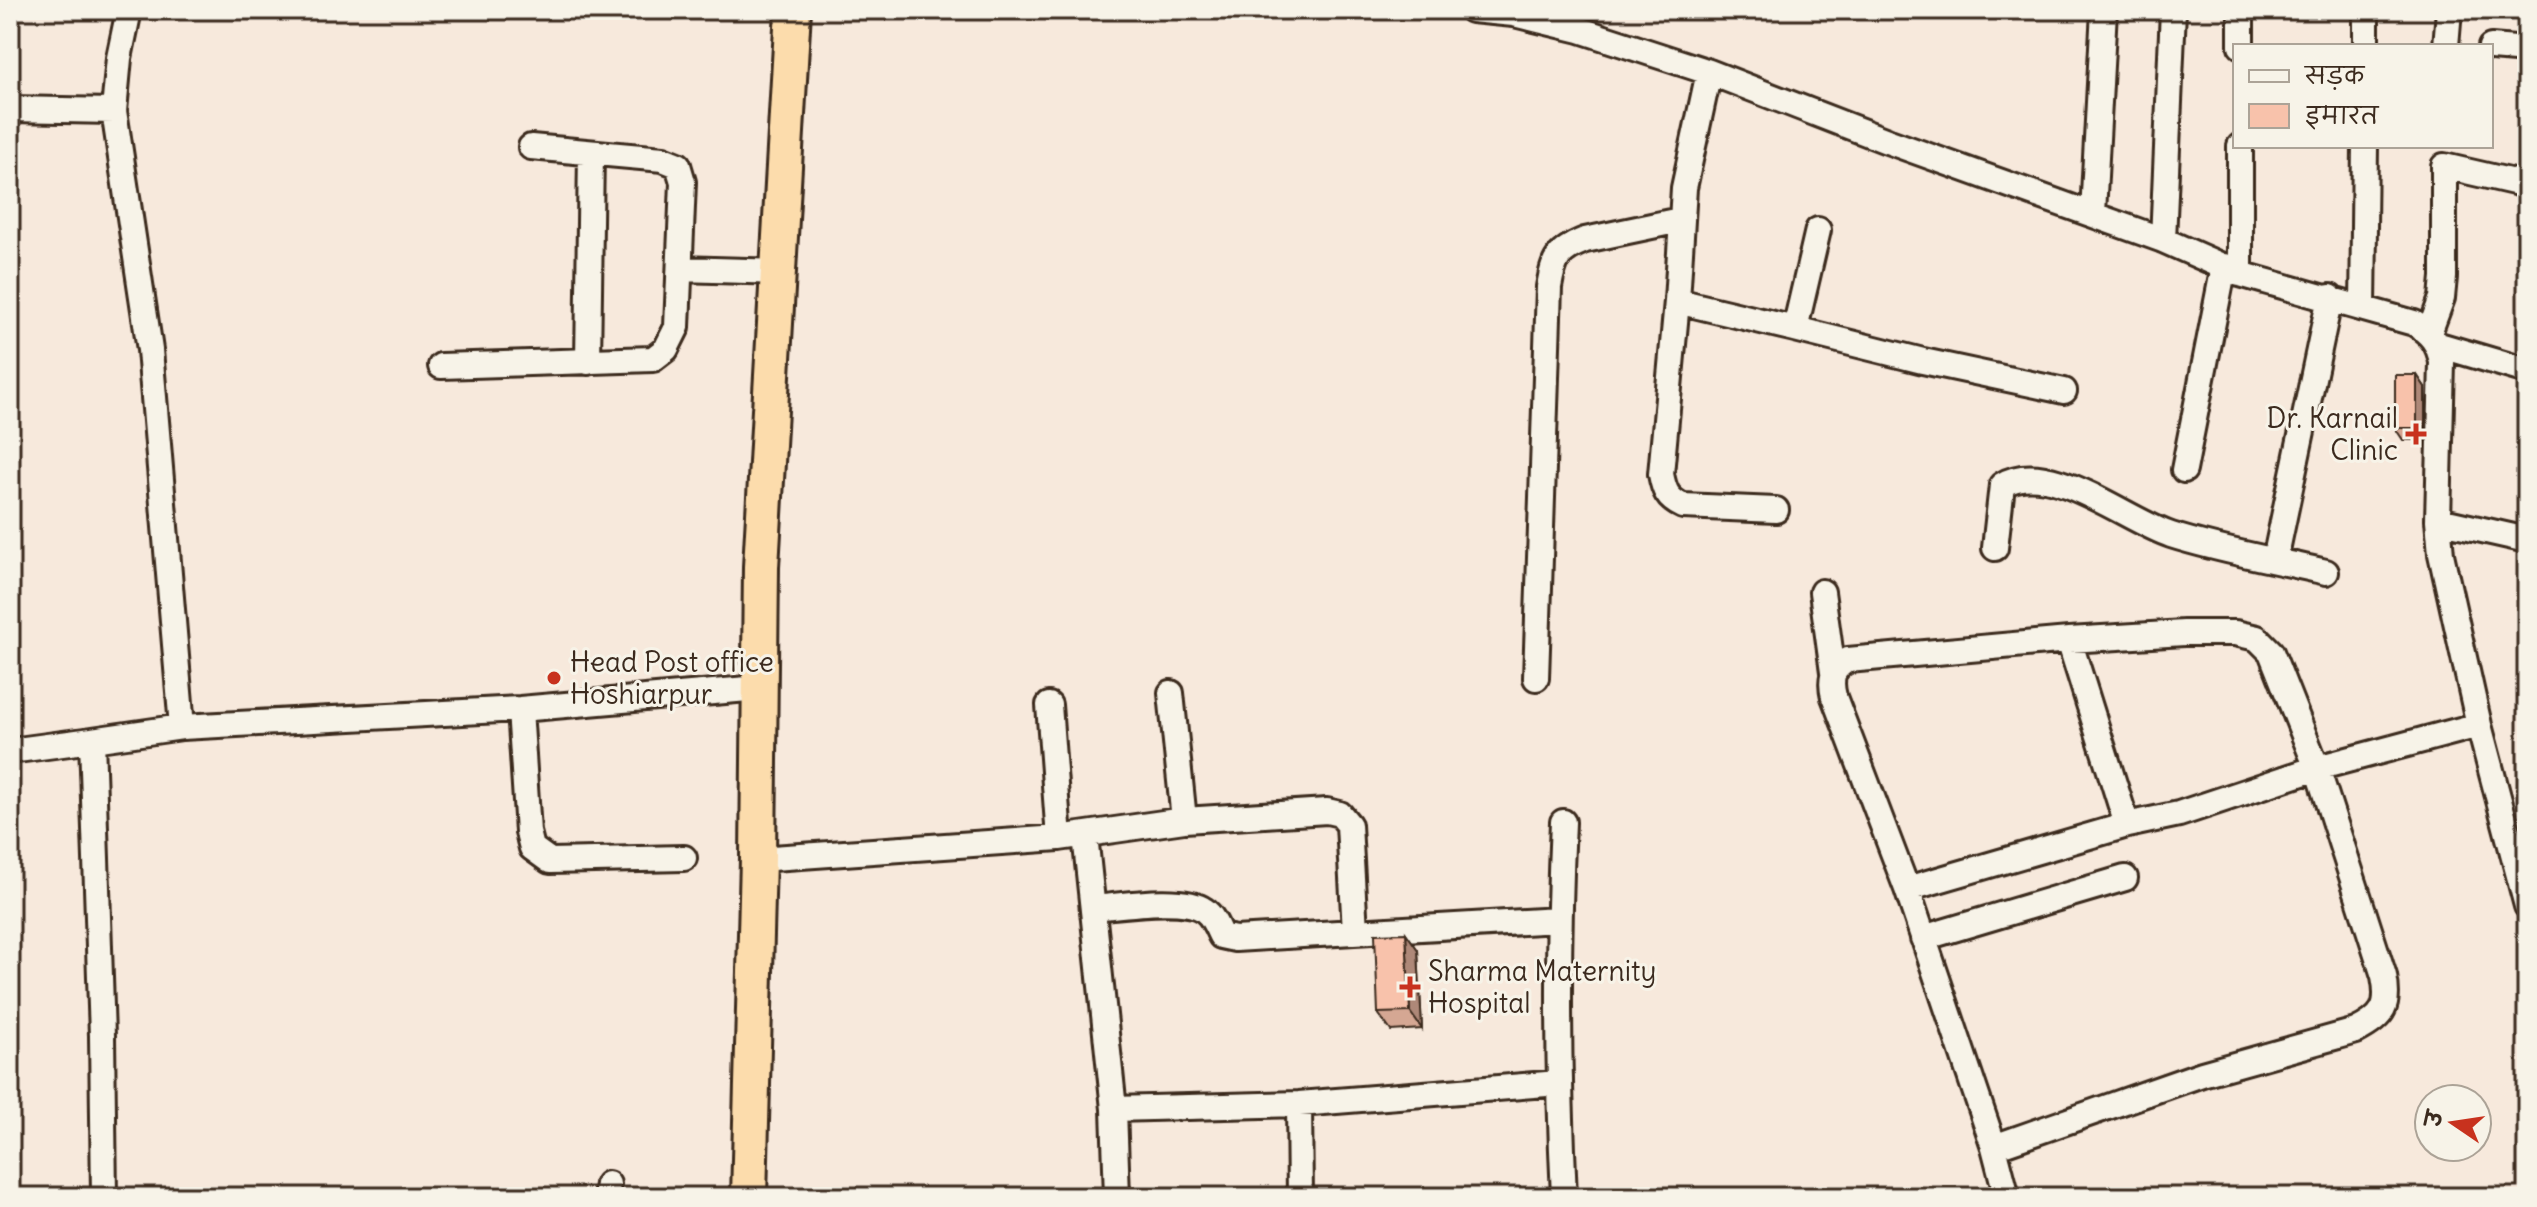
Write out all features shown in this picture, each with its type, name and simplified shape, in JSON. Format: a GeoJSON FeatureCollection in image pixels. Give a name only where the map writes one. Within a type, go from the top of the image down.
{"type":"FeatureCollection","features":[{"type":"Feature","properties":{"kind":"highway"},"geometry":{"type":"LineString","coordinates":[[749,1197],[758,859],[761,567],[793,10]]}},
{"type":"Feature","properties":{"kind":"street"},"geometry":{"type":"LineString","coordinates":[[129,10],[119,58],[114,111],[150,350],[182,727]]}},
{"type":"Feature","properties":{"kind":"street"},"geometry":{"type":"LineString","coordinates":[[1472,10],[1514,12],[1709,72],[1887,141],[2093,213],[2232,270],[2414,323],[2434,339],[2527,371]]}},
{"type":"Feature","properties":{"kind":"street"},"geometry":{"type":"LineString","coordinates":[[2093,213],[2104,10]]}},
{"type":"Feature","properties":{"kind":"street"},"geometry":{"type":"LineString","coordinates":[[2163,240],[2173,10]]}},
{"type":"Feature","properties":{"kind":"street"},"geometry":{"type":"LineString","coordinates":[[2241,10],[2241,44]]}},
{"type":"Feature","properties":{"kind":"street"},"geometry":{"type":"LineString","coordinates":[[2366,10],[2366,44]]}},
{"type":"Feature","properties":{"kind":"street"},"geometry":{"type":"LineString","coordinates":[[2446,44],[2449,10]]}},
{"type":"Feature","properties":{"kind":"street"},"geometry":{"type":"LineString","coordinates":[[2493,47],[2527,50]]}},
{"type":"Feature","properties":{"kind":"street"},"geometry":{"type":"LineString","coordinates":[[1709,72],[1680,220],[1677,301],[1661,474],[1671,501],[1683,506],[1776,510]]}},
{"type":"Feature","properties":{"kind":"street"},"geometry":{"type":"LineString","coordinates":[[10,109],[114,111]]}},
{"type":"Feature","properties":{"kind":"street"},"geometry":{"type":"LineString","coordinates":[[441,366],[653,359],[666,349],[677,327],[683,182],[678,165],[663,159],[531,147]]}},
{"type":"Feature","properties":{"kind":"street"},"geometry":{"type":"LineString","coordinates":[[2184,470],[2232,270],[2240,148]]}},
{"type":"Feature","properties":{"kind":"street"},"geometry":{"type":"LineString","coordinates":[[2363,308],[2365,148]]}},
{"type":"Feature","properties":{"kind":"street"},"geometry":{"type":"LineString","coordinates":[[588,362],[591,153]]}},
{"type":"Feature","properties":{"kind":"street"},"geometry":{"type":"LineString","coordinates":[[2527,185],[2444,156],[2444,277],[2434,339],[2442,362],[2438,520],[2441,554],[2479,725],[2527,906]]}},
{"type":"Feature","properties":{"kind":"street"},"geometry":{"type":"LineString","coordinates":[[1536,678],[1552,268],[1558,255],[1570,246],[1680,220]]}},
{"type":"Feature","properties":{"kind":"street"},"geometry":{"type":"LineString","coordinates":[[1795,329],[1818,230]]}},
{"type":"Feature","properties":{"kind":"street"},"geometry":{"type":"LineString","coordinates":[[680,269],[778,272]]}},
{"type":"Feature","properties":{"kind":"street"},"geometry":{"type":"LineString","coordinates":[[2275,560],[2330,297]]}},
{"type":"Feature","properties":{"kind":"street"},"geometry":{"type":"LineString","coordinates":[[1677,301],[1923,361],[2064,391]]}},
{"type":"Feature","properties":{"kind":"street"},"geometry":{"type":"LineString","coordinates":[[1995,548],[2002,485],[2012,479],[2040,478],[2075,489],[2169,535],[2326,572]]}},
{"type":"Feature","properties":{"kind":"street"},"geometry":{"type":"LineString","coordinates":[[2438,520],[2527,540]]}},
{"type":"Feature","properties":{"kind":"street"},"geometry":{"type":"LineString","coordinates":[[1822,592],[1834,697],[1907,889],[1994,1147],[2007,1197]]}},
{"type":"Feature","properties":{"kind":"street"},"geometry":{"type":"LineString","coordinates":[[1833,672],[1848,660],[2069,640],[2235,633],[2257,638],[2271,652],[2317,768],[2384,976],[2388,995],[2382,1013],[2369,1025],[2356,1031],[2202,1074],[1994,1147]]}},
{"type":"Feature","properties":{"kind":"street"},"geometry":{"type":"LineString","coordinates":[[2069,640],[2127,825]]}},
{"type":"Feature","properties":{"kind":"street"},"geometry":{"type":"LineString","coordinates":[[10,751],[182,727],[520,709],[759,688]]}},
{"type":"Feature","properties":{"kind":"street"},"geometry":{"type":"LineString","coordinates":[[1171,693],[1184,820]]}},
{"type":"Feature","properties":{"kind":"street"},"geometry":{"type":"LineString","coordinates":[[1049,705],[1059,838]]}},
{"type":"Feature","properties":{"kind":"street"},"geometry":{"type":"LineString","coordinates":[[520,709],[528,832],[532,848],[542,857],[562,862],[684,858]]}},
{"type":"Feature","properties":{"kind":"street"},"geometry":{"type":"LineString","coordinates":[[1907,889],[2127,825],[2179,814],[2317,768],[2479,725]]}},
{"type":"Feature","properties":{"kind":"street"},"geometry":{"type":"LineString","coordinates":[[92,740],[104,1197]]}},
{"type":"Feature","properties":{"kind":"street"},"geometry":{"type":"LineString","coordinates":[[758,859],[1059,838],[1184,820],[1327,811],[1340,814],[1349,825],[1355,931]]}},
{"type":"Feature","properties":{"kind":"street"},"geometry":{"type":"LineString","coordinates":[[1563,822],[1558,920],[1559,1083],[1564,1197]]}},
{"type":"Feature","properties":{"kind":"street"},"geometry":{"type":"LineString","coordinates":[[1085,835],[1114,1109],[1117,1197]]}},
{"type":"Feature","properties":{"kind":"street"},"geometry":{"type":"LineString","coordinates":[[1923,938],[2125,878]]}},
{"type":"Feature","properties":{"kind":"street"},"geometry":{"type":"LineString","coordinates":[[1093,908],[1193,904],[1205,910],[1221,936],[1235,939],[1558,920]]}},
{"type":"Feature","properties":{"kind":"street"},"geometry":{"type":"LineString","coordinates":[[1114,1109],[1299,1104],[1559,1083]]}},
{"type":"Feature","properties":{"kind":"street"},"geometry":{"type":"LineString","coordinates":[[1299,1104],[1300,1197]]}},
{"type":"Feature","properties":{"kind":"building"},"geometry":{"type":"Polygon","coordinates":[[[2395,375],[2417,375],[2417,428],[2395,428],[2395,375]]]}},
{"type":"Feature","properties":{"kind":"building"},"geometry":{"type":"Polygon","coordinates":[[[1406,933],[1410,1012],[1378,1013],[1375,934],[1406,933]]]}},
{"type":"Feature","properties":{"kind":"place","name":"Dr. Karnail Clinic"},"geometry":{"type":"Point","coordinates":[2416,434]}},
{"type":"Feature","properties":{"kind":"place","name":"Head Post office Hoshiarpur"},"geometry":{"type":"Point","coordinates":[554,678]}},
{"type":"Feature","properties":{"kind":"place","name":"Sharma Maternity Hospital"},"geometry":{"type":"Point","coordinates":[1410,987]}}]}
